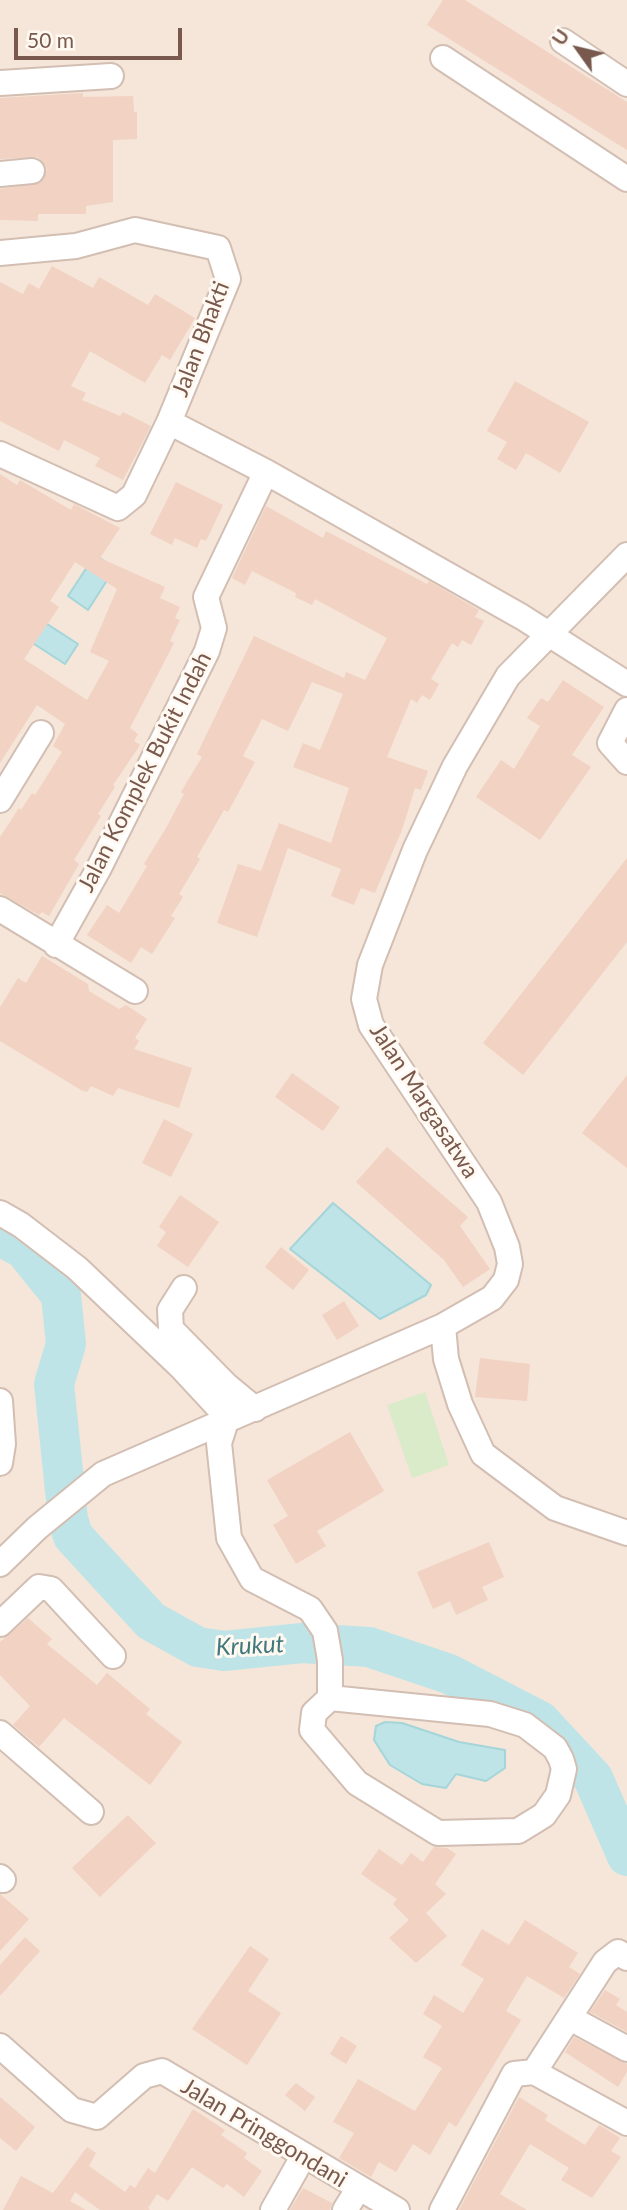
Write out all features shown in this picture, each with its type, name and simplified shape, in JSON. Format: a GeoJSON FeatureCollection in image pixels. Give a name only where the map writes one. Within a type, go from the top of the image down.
{"type":"FeatureCollection","features":[{"type":"Feature","properties":{"kind":"street"},"geometry":{"type":"LineString","coordinates":[[563,41],[627,84]]}},
{"type":"Feature","properties":{"kind":"street"},"geometry":{"type":"LineString","coordinates":[[443,58],[627,179]]}},
{"type":"Feature","properties":{"kind":"street"},"geometry":{"type":"LineString","coordinates":[[0,83],[111,76]]}},
{"type":"Feature","properties":{"kind":"street"},"geometry":{"type":"LineString","coordinates":[[0,174],[32,171]]}},
{"type":"Feature","properties":{"kind":"street","name":"Jalan Bhakti"},"geometry":{"type":"LineString","coordinates":[[0,253],[76,246],[135,230],[218,248],[228,279],[169,422],[134,495],[118,508],[0,454]]}},
{"type":"Feature","properties":{"kind":"street"},"geometry":{"type":"LineString","coordinates":[[169,422],[266,472],[549,632],[627,684]]}},
{"type":"Feature","properties":{"kind":"street","name":"Jalan Komplek Bukit Indah"},"geometry":{"type":"LineString","coordinates":[[56,945],[99,868],[207,651],[214,628],[206,597],[266,472]]}},
{"type":"Feature","properties":{"kind":"street","name":"Jalan Margasatwa"},"geometry":{"type":"LineString","coordinates":[[0,1564],[37,1528],[103,1474],[443,1326],[492,1298],[506,1280],[510,1264],[507,1247],[489,1202],[371,1025],[364,999],[370,965],[415,850],[455,766],[508,676],[627,555]]}},
{"type":"Feature","properties":{"kind":"street"},"geometry":{"type":"LineString","coordinates":[[627,710],[610,743],[627,762]]}},
{"type":"Feature","properties":{"kind":"street"},"geometry":{"type":"LineString","coordinates":[[0,800],[41,733]]}},
{"type":"Feature","properties":{"kind":"street"},"geometry":{"type":"LineString","coordinates":[[0,909],[135,991]]}},
{"type":"Feature","properties":{"kind":"street"},"geometry":{"type":"LineString","coordinates":[[0,1213],[21,1225],[77,1268],[181,1367],[219,1408],[226,1421],[219,1443],[229,1538],[252,1579],[310,1609],[325,1631],[330,1660],[330,1698],[314,1713],[312,1730],[356,1783],[438,1833],[518,1831],[544,1815],[558,1795],[564,1769],[561,1759],[555,1748],[525,1726],[491,1714],[330,1698]]}},
{"type":"Feature","properties":{"kind":"street"},"geometry":{"type":"LineString","coordinates":[[184,1288],[170,1310],[171,1329],[226,1385],[255,1409]]}},
{"type":"Feature","properties":{"kind":"street"},"geometry":{"type":"LineString","coordinates":[[443,1326],[446,1359],[460,1404],[483,1454],[555,1508],[627,1533]]}},
{"type":"Feature","properties":{"kind":"street"},"geometry":{"type":"LineString","coordinates":[[0,1401],[3,1444],[0,1463]]}},
{"type":"Feature","properties":{"kind":"street"},"geometry":{"type":"LineString","coordinates":[[0,1624],[39,1587],[51,1589],[113,1656]]}},
{"type":"Feature","properties":{"kind":"street"},"geometry":{"type":"LineString","coordinates":[[0,1732],[91,1812]]}},
{"type":"Feature","properties":{"kind":"street"},"geometry":{"type":"LineString","coordinates":[[534,2072],[610,1956],[618,1952],[627,1958]]}},
{"type":"Feature","properties":{"kind":"street"},"geometry":{"type":"LineString","coordinates":[[570,2018],[627,2049]]}},
{"type":"Feature","properties":{"kind":"street","name":"Jalan Pringgondani"},"geometry":{"type":"LineString","coordinates":[[0,2046],[72,2110],[97,2117],[144,2077],[162,2071],[304,2155],[352,2199],[397,2210]]}},
{"type":"Feature","properties":{"kind":"street"},"geometry":{"type":"LineString","coordinates":[[442,2210],[514,2074],[534,2072],[627,2123]]}},
{"type":"Feature","properties":{"kind":"street"},"geometry":{"type":"LineString","coordinates":[[273,2210],[304,2155]]}},
{"type":"Feature","properties":{"kind":"shaded area"},"geometry":{"type":"Polygon","coordinates":[[[0,0],[627,0],[627,2210],[0,2210],[0,0]]]}},
{"type":"Feature","properties":{"kind":"green space"},"geometry":{"type":"Polygon","coordinates":[[[425,1392],[449,1465],[412,1478],[387,1405],[425,1392]]]}},
{"type":"Feature","properties":{"kind":"water"},"geometry":{"type":"Polygon","coordinates":[[[95,555],[115,568],[88,610],[68,596],[95,555]]]}},
{"type":"Feature","properties":{"kind":"water"},"geometry":{"type":"Polygon","coordinates":[[[41,620],[78,644],[65,664],[28,640],[41,620]]]}},
{"type":"Feature","properties":{"kind":"water"},"geometry":{"type":"Polygon","coordinates":[[[333,1203],[431,1285],[426,1295],[380,1319],[290,1249],[333,1203]]]}},
{"type":"Feature","properties":{"kind":"water"},"geometry":{"type":"Polygon","coordinates":[[[385,1722],[402,1723],[459,1742],[505,1750],[505,1768],[486,1781],[456,1774],[446,1788],[422,1784],[390,1765],[374,1740],[376,1726],[385,1722]]]}},
{"type":"Feature","properties":{"kind":"building"},"geometry":{"type":"Polygon","coordinates":[[[443,0],[465,0],[627,102],[627,150],[427,25],[443,0]]]}},
{"type":"Feature","properties":{"kind":"building"},"geometry":{"type":"Polygon","coordinates":[[[83,93],[83,97],[133,96],[134,112],[137,112],[137,139],[113,140],[113,202],[86,206],[86,214],[38,214],[38,221],[0,220],[0,189],[40,183],[47,170],[38,157],[0,159],[0,98],[83,93]]]}},
{"type":"Feature","properties":{"kind":"building"},"geometry":{"type":"Polygon","coordinates":[[[52,266],[93,288],[99,277],[148,305],[155,294],[195,318],[170,360],[162,355],[145,383],[90,351],[71,386],[86,393],[82,400],[120,416],[123,412],[151,426],[123,480],[95,466],[100,458],[64,440],[59,451],[0,421],[0,282],[23,294],[29,283],[39,289],[52,266]]]}},
{"type":"Feature","properties":{"kind":"building"},"geometry":{"type":"Polygon","coordinates":[[[515,381],[589,422],[560,473],[526,453],[516,470],[497,459],[507,442],[487,431],[515,381]]]}},
{"type":"Feature","properties":{"kind":"building"},"geometry":{"type":"Polygon","coordinates":[[[0,474],[17,485],[20,480],[71,510],[74,504],[120,528],[100,558],[165,587],[160,598],[180,607],[175,618],[180,620],[170,641],[174,643],[130,728],[138,734],[134,741],[140,745],[113,785],[115,787],[98,814],[101,816],[74,860],[79,864],[49,916],[42,912],[39,915],[0,893],[0,837],[19,808],[21,810],[32,793],[35,795],[62,752],[53,746],[65,724],[37,705],[0,763],[0,474]],[[75,562],[50,601],[59,607],[24,659],[87,700],[109,661],[90,652],[117,589],[75,562]]]}},
{"type":"Feature","properties":{"kind":"building"},"geometry":{"type":"Polygon","coordinates":[[[176,482],[223,505],[206,541],[201,539],[197,548],[175,538],[172,545],[150,534],[176,482]]]}},
{"type":"Feature","properties":{"kind":"building"},"geometry":{"type":"Polygon","coordinates":[[[266,506],[323,538],[326,531],[427,584],[429,581],[479,610],[475,617],[484,621],[471,645],[462,640],[458,647],[452,643],[431,679],[439,684],[430,700],[422,695],[417,703],[411,699],[387,757],[428,771],[421,790],[415,788],[402,830],[375,893],[361,888],[354,905],[331,896],[341,869],[288,848],[257,937],[217,923],[238,864],[261,871],[279,823],[331,843],[349,788],[293,767],[303,743],[320,750],[343,694],[312,682],[288,731],[262,719],[243,756],[255,762],[228,812],[224,810],[197,857],[200,859],[179,894],[183,897],[171,916],[175,918],[152,954],[141,947],[131,963],[87,935],[107,905],[119,913],[147,866],[144,864],[166,828],[184,794],[181,792],[202,757],[197,754],[254,636],[344,678],[346,672],[365,680],[387,638],[315,599],[312,605],[295,597],[296,593],[252,571],[245,585],[232,578],[266,506]]]}},
{"type":"Feature","properties":{"kind":"building"},"geometry":{"type":"Polygon","coordinates":[[[563,680],[604,707],[572,755],[591,767],[540,840],[476,797],[501,760],[514,769],[540,726],[527,718],[541,698],[548,702],[563,680]]]}},
{"type":"Feature","properties":{"kind":"building"},"geometry":{"type":"Polygon","coordinates":[[[627,858],[627,942],[523,1075],[483,1043],[627,858]]]}},
{"type":"Feature","properties":{"kind":"building"},"geometry":{"type":"Polygon","coordinates":[[[42,956],[88,984],[89,991],[119,1009],[126,1005],[147,1019],[135,1038],[139,1041],[134,1049],[192,1068],[179,1108],[118,1088],[113,1096],[91,1086],[87,1092],[81,1090],[0,1041],[0,1007],[18,978],[26,983],[42,956]]]}},
{"type":"Feature","properties":{"kind":"building"},"geometry":{"type":"Polygon","coordinates":[[[292,1073],[340,1107],[323,1131],[275,1097],[292,1073]]]}},
{"type":"Feature","properties":{"kind":"building"},"geometry":{"type":"Polygon","coordinates":[[[627,1075],[627,1168],[582,1133],[627,1075]]]}},
{"type":"Feature","properties":{"kind":"building"},"geometry":{"type":"Polygon","coordinates":[[[164,1119],[193,1134],[171,1177],[142,1163],[164,1119]]]}},
{"type":"Feature","properties":{"kind":"building"},"geometry":{"type":"Polygon","coordinates":[[[387,1147],[468,1217],[460,1226],[490,1269],[463,1287],[444,1260],[356,1182],[387,1147]]]}},
{"type":"Feature","properties":{"kind":"building"},"geometry":{"type":"Polygon","coordinates":[[[180,1195],[219,1222],[188,1267],[157,1246],[166,1232],[159,1227],[180,1195]]]}},
{"type":"Feature","properties":{"kind":"building"},"geometry":{"type":"Polygon","coordinates":[[[281,1247],[309,1270],[293,1290],[265,1267],[281,1247]]]}},
{"type":"Feature","properties":{"kind":"building"},"geometry":{"type":"Polygon","coordinates":[[[344,1301],[359,1326],[337,1340],[322,1315],[344,1301]]]}},
{"type":"Feature","properties":{"kind":"building"},"geometry":{"type":"Polygon","coordinates":[[[480,1358],[530,1364],[527,1401],[475,1397],[480,1358]]]}},
{"type":"Feature","properties":{"kind":"building"},"geometry":{"type":"Polygon","coordinates":[[[350,1432],[384,1491],[317,1531],[326,1546],[296,1564],[273,1525],[288,1516],[267,1480],[350,1432]]]}},
{"type":"Feature","properties":{"kind":"building"},"geometry":{"type":"Polygon","coordinates":[[[489,1542],[504,1577],[482,1587],[488,1600],[456,1615],[450,1601],[433,1609],[417,1572],[489,1542]]]}},
{"type":"Feature","properties":{"kind":"building"},"geometry":{"type":"Polygon","coordinates":[[[28,1618],[52,1639],[47,1644],[97,1685],[107,1673],[150,1709],[146,1714],[182,1742],[150,1785],[64,1718],[39,1747],[13,1725],[30,1706],[0,1675],[0,1642],[28,1618]]]}},
{"type":"Feature","properties":{"kind":"building"},"geometry":{"type":"Polygon","coordinates":[[[128,1815],[156,1843],[100,1897],[72,1868],[128,1815]]]}},
{"type":"Feature","properties":{"kind":"building"},"geometry":{"type":"Polygon","coordinates":[[[434,1847],[447,1848],[456,1854],[435,1884],[446,1894],[426,1913],[447,1936],[416,1963],[389,1938],[409,1920],[393,1904],[397,1899],[361,1874],[379,1849],[402,1865],[411,1853],[423,1862],[434,1847]]]}},
{"type":"Feature","properties":{"kind":"building"},"geometry":{"type":"Polygon","coordinates":[[[0,1894],[29,1919],[0,1951],[0,1894]]]}},
{"type":"Feature","properties":{"kind":"building"},"geometry":{"type":"Polygon","coordinates":[[[525,1920],[578,1953],[569,1967],[580,1974],[564,1998],[527,1976],[506,2011],[521,2020],[456,2127],[449,2122],[430,2155],[413,2144],[396,2172],[379,2162],[371,2177],[339,2158],[354,2133],[333,2122],[358,2079],[415,2111],[442,2068],[423,2057],[442,2026],[423,2014],[434,1995],[463,2013],[484,1979],[461,1965],[482,1929],[509,1945],[525,1920]]]}},
{"type":"Feature","properties":{"kind":"building"},"geometry":{"type":"Polygon","coordinates":[[[25,1937],[40,1951],[0,1996],[0,1965],[25,1937]]]}},
{"type":"Feature","properties":{"kind":"building"},"geometry":{"type":"Polygon","coordinates":[[[250,1946],[269,1959],[248,1991],[281,2013],[247,2065],[192,2029],[250,1946]]]}},
{"type":"Feature","properties":{"kind":"building"},"geometry":{"type":"Polygon","coordinates":[[[605,1990],[620,1999],[616,2005],[627,2012],[627,2032],[590,2012],[605,1990]]]}},
{"type":"Feature","properties":{"kind":"building"},"geometry":{"type":"Polygon","coordinates":[[[341,2036],[357,2046],[346,2064],[330,2054],[341,2036]]]}},
{"type":"Feature","properties":{"kind":"building"},"geometry":{"type":"Polygon","coordinates":[[[574,2037],[627,2064],[627,2072],[618,2087],[565,2052],[574,2037]]]}},
{"type":"Feature","properties":{"kind":"building"},"geometry":{"type":"Polygon","coordinates":[[[296,2083],[315,2097],[305,2111],[285,2095],[296,2083]]]}},
{"type":"Feature","properties":{"kind":"building"},"geometry":{"type":"Polygon","coordinates":[[[0,2097],[35,2127],[16,2151],[0,2138],[0,2097]]]}},
{"type":"Feature","properties":{"kind":"building"},"geometry":{"type":"Polygon","coordinates":[[[519,2097],[548,2115],[545,2120],[585,2145],[599,2125],[603,2127],[620,2138],[611,2151],[621,2157],[592,2198],[561,2180],[569,2168],[530,2144],[500,2194],[527,2210],[459,2210],[519,2097]]]}},
{"type":"Feature","properties":{"kind":"building"},"geometry":{"type":"Polygon","coordinates":[[[193,2109],[225,2130],[221,2135],[247,2153],[244,2158],[262,2171],[244,2197],[227,2184],[223,2188],[192,2167],[168,2201],[157,2194],[148,2208],[150,2210],[100,2210],[75,2192],[70,2201],[86,2210],[3,2210],[21,2176],[53,2193],[87,2147],[96,2153],[89,2166],[125,2192],[130,2185],[135,2188],[148,2168],[155,2173],[193,2109]]]}},
{"type":"Feature","properties":{"kind":"building"},"geometry":{"type":"Polygon","coordinates":[[[303,2188],[332,2203],[330,2210],[290,2210],[303,2188]]]}},
{"type":"Feature","properties":{"kind":"waterway","name":"Krukut"},"geometry":{"type":"LineString","coordinates":[[0,1236],[24,1249],[61,1295],[66,1344],[54,1384],[68,1519],[73,1536],[151,1621],[198,1647],[224,1651],[302,1643],[369,1647],[449,1674],[540,1721],[593,1778],[627,1856]]}}]}
